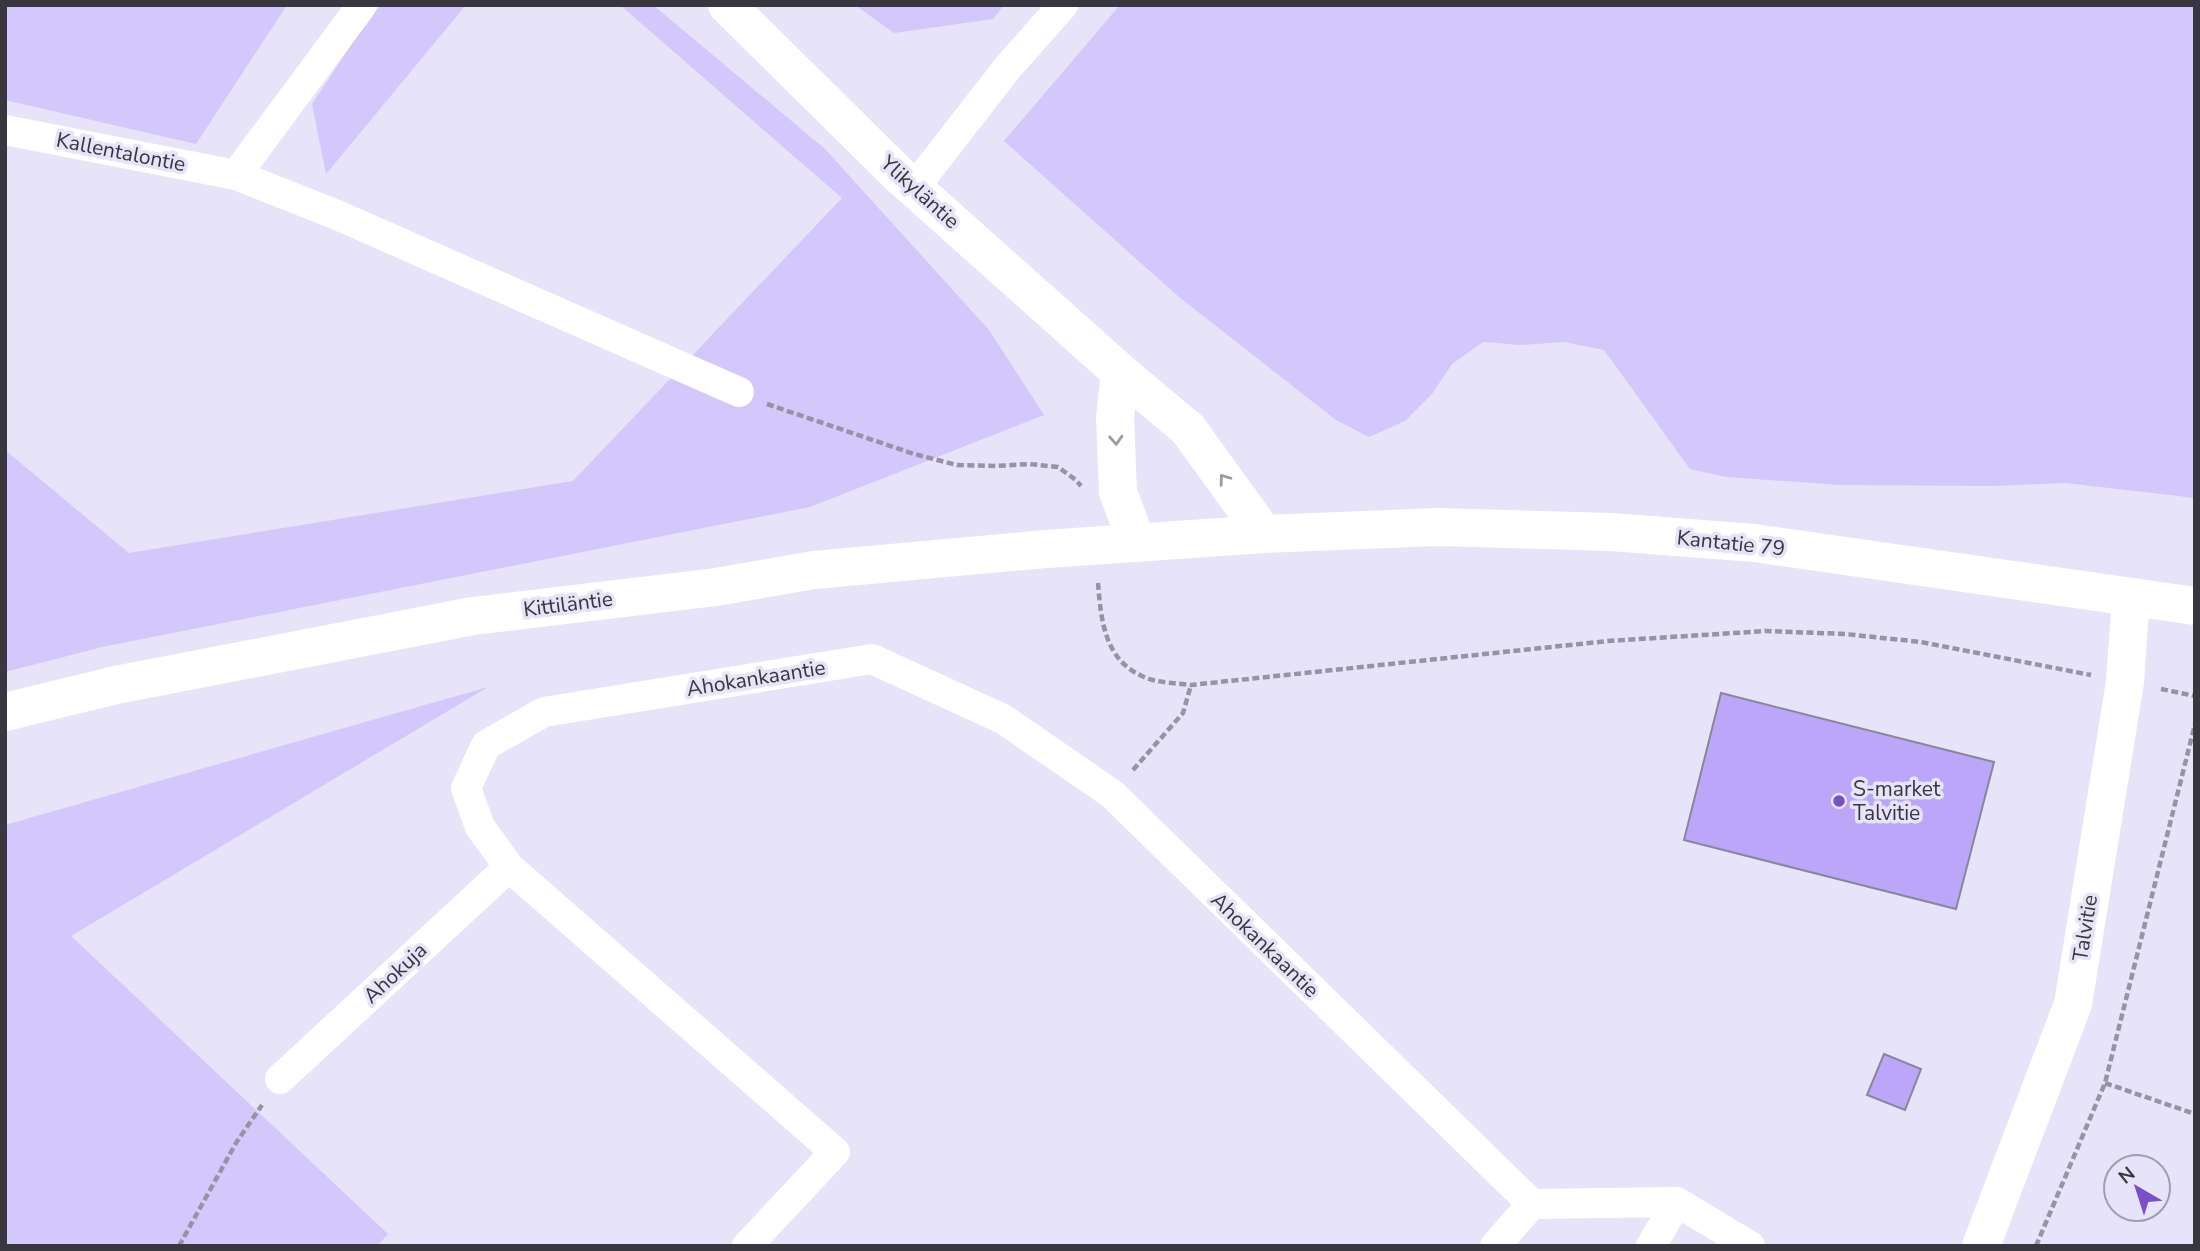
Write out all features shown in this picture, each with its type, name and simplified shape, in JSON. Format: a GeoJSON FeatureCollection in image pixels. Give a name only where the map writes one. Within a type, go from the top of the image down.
{"type":"FeatureCollection","features":[{"type":"Feature","properties":{"kind":"main road","name":"Ylikyläntie"},"geometry":{"type":"LineString","coordinates":[[727,5],[914,188],[1120,372],[1188,429],[1264,534]]}},
{"type":"Feature","properties":{"kind":"main road"},"geometry":{"type":"LineString","coordinates":[[1120,372],[1115,417],[1118,492],[1137,543]]}},
{"type":"Feature","properties":{"kind":"main road","name":"Kantatie 79"},"geometry":{"type":"LineString","coordinates":[[1137,543],[1264,534],[1438,527],[1611,532],[1754,543],[2195,606]]}},
{"type":"Feature","properties":{"kind":"main road","name":"Kittiläntie"},"geometry":{"type":"LineString","coordinates":[[5,712],[116,685],[473,616],[716,587],[814,570],[1137,543]]}},
{"type":"Feature","properties":{"kind":"main road","name":"Talvitie"},"geometry":{"type":"LineString","coordinates":[[1981,1246],[2073,1004],[2125,682],[2131,597]]}},
{"type":"Feature","properties":{"kind":"street"},"geometry":{"type":"LineString","coordinates":[[236,175],[362,5]]}},
{"type":"Feature","properties":{"kind":"street"},"geometry":{"type":"LineString","coordinates":[[914,188],[1009,66],[1063,5]]}},
{"type":"Feature","properties":{"kind":"street","name":"Kallentalontie"},"geometry":{"type":"LineString","coordinates":[[5,130],[236,175],[337,215],[739,392]]}},
{"type":"Feature","properties":{"kind":"street","name":"Ahokankaantie"},"geometry":{"type":"LineString","coordinates":[[747,1246],[835,1152],[509,867],[480,827],[466,788],[486,745],[544,712],[872,659],[1003,719],[1112,794],[1532,1204]]}},
{"type":"Feature","properties":{"kind":"street","name":"Ahokuja"},"geometry":{"type":"LineString","coordinates":[[280,1079],[509,867]]}},
{"type":"Feature","properties":{"kind":"street"},"geometry":{"type":"LineString","coordinates":[[1651,1246],[1676,1202]]}},
{"type":"Feature","properties":{"kind":"street"},"geometry":{"type":"LineString","coordinates":[[1495,1246],[1532,1204],[1676,1202],[1750,1246]]}},
{"type":"Feature","properties":{"kind":"path"},"geometry":{"type":"LineString","coordinates":[[739,392],[812,420],[914,454],[957,465],[1029,464],[1058,467],[1076,480],[1083,489]]}},
{"type":"Feature","properties":{"kind":"path"},"geometry":{"type":"LineString","coordinates":[[1094,545],[1101,618],[1108,643],[1123,663],[1143,677],[1191,685],[1608,641],[1766,631],[1845,634],[1922,642],[2195,696]]}},
{"type":"Feature","properties":{"kind":"path"},"geometry":{"type":"LineString","coordinates":[[1112,794],[1183,713],[1191,685]]}},
{"type":"Feature","properties":{"kind":"path"},"geometry":{"type":"LineString","coordinates":[[2036,1246],[2105,1083],[2195,724]]}},
{"type":"Feature","properties":{"kind":"path"},"geometry":{"type":"LineString","coordinates":[[179,1246],[236,1143],[280,1079]]}},
{"type":"Feature","properties":{"kind":"path"},"geometry":{"type":"LineString","coordinates":[[2105,1083],[2195,1114]]}},
{"type":"Feature","properties":{"kind":"shaded area"},"geometry":{"type":"Polygon","coordinates":[[[5,5],[287,5],[196,144],[5,100],[5,5]]]}},
{"type":"Feature","properties":{"kind":"shaded area"},"geometry":{"type":"Polygon","coordinates":[[[382,5],[466,5],[326,174],[312,104],[371,15],[382,5]]]}},
{"type":"Feature","properties":{"kind":"shaded area"},"geometry":{"type":"Polygon","coordinates":[[[620,5],[653,5],[825,149],[989,330],[1044,415],[810,507],[102,647],[5,672],[5,450],[129,553],[573,481],[842,198],[620,5]]]}},
{"type":"Feature","properties":{"kind":"shaded area"},"geometry":{"type":"Polygon","coordinates":[[[855,5],[1004,5],[993,19],[894,33],[855,5]]]}},
{"type":"Feature","properties":{"kind":"shaded area"},"geometry":{"type":"Polygon","coordinates":[[[1120,5],[2195,5],[2195,498],[2066,483],[1992,486],[1841,485],[1726,477],[1690,469],[1604,350],[1564,342],[1520,345],[1483,342],[1452,364],[1432,394],[1405,421],[1369,437],[1336,420],[1179,297],[1004,141],[1120,5]]]}},
{"type":"Feature","properties":{"kind":"shaded area"},"geometry":{"type":"Polygon","coordinates":[[[488,687],[71,936],[388,1234],[377,1246],[5,1246],[5,825],[488,687]]]}},
{"type":"Feature","properties":{"kind":"building","name":"S-market Talvitie"},"geometry":{"type":"Polygon","coordinates":[[[1721,693],[1994,762],[1956,909],[1684,840],[1721,693]]]}},
{"type":"Feature","properties":{"kind":"building"},"geometry":{"type":"Polygon","coordinates":[[[1884,1054],[1921,1069],[1905,1110],[1867,1095],[1884,1054]]]}},
{"type":"Feature","properties":{"kind":"place","name":"S-market Talvitie"},"geometry":{"type":"Point","coordinates":[1839,801]}}]}
